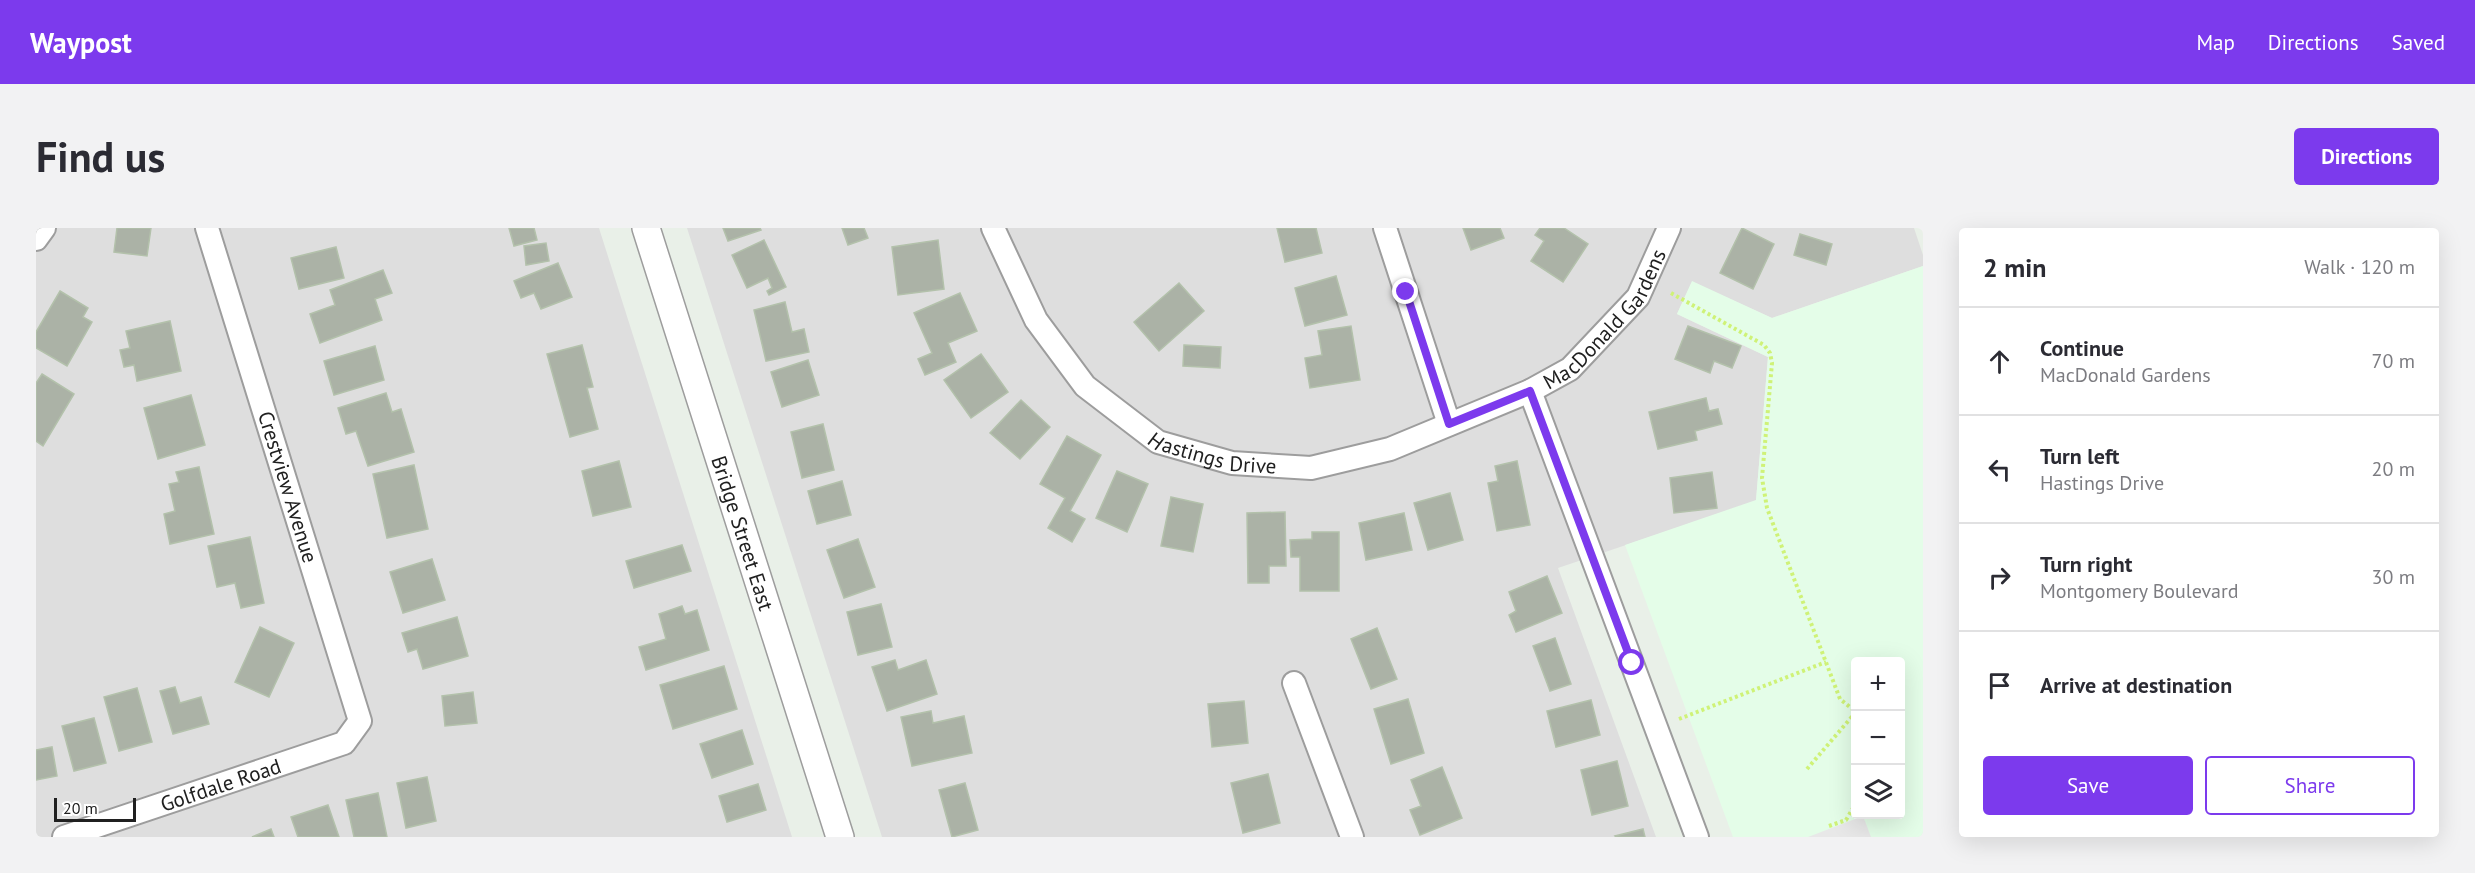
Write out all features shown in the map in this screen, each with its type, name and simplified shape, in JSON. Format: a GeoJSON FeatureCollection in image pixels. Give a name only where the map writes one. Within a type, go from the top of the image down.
{"type":"FeatureCollection","features":[{"type":"Feature","properties":{"kind":"street"},"geometry":{"type":"LineString","coordinates":[[36,239],[44,228]]}},
{"type":"Feature","properties":{"kind":"street","name":"Crestview Avenue"},"geometry":{"type":"LineString","coordinates":[[207,228],[360,721],[344,743]]}},
{"type":"Feature","properties":{"kind":"street","name":"Bridge Street East"},"geometry":{"type":"LineString","coordinates":[[646,228],[840,837]]}},
{"type":"Feature","properties":{"kind":"street","name":"Hastings Drive"},"geometry":{"type":"LineString","coordinates":[[993,228],[1036,320],[1085,386],[1158,442],[1232,463],[1311,468],[1390,449],[1530,391]]}},
{"type":"Feature","properties":{"kind":"street"},"geometry":{"type":"LineString","coordinates":[[1385,228],[1449,424]]}},
{"type":"Feature","properties":{"kind":"street","name":"MacDonald Gardens"},"geometry":{"type":"LineString","coordinates":[[1669,228],[1638,297],[1570,369],[1530,391],[1697,837]]}},
{"type":"Feature","properties":{"kind":"street"},"geometry":{"type":"LineString","coordinates":[[1294,683],[1352,837]]}},
{"type":"Feature","properties":{"kind":"street","name":"Golfdale Road"},"geometry":{"type":"LineString","coordinates":[[64,837],[344,743]]}},
{"type":"Feature","properties":{"kind":"path"},"geometry":{"type":"LineString","coordinates":[[1671,293],[1764,345],[1770,353],[1772,363],[1762,478],[1763,493],[1840,699],[1855,711]]}},
{"type":"Feature","properties":{"kind":"path"},"geometry":{"type":"LineString","coordinates":[[1656,728],[1826,662]]}},
{"type":"Feature","properties":{"kind":"path"},"geometry":{"type":"LineString","coordinates":[[1807,769],[1851,718]]}},
{"type":"Feature","properties":{"kind":"path"},"geometry":{"type":"LineString","coordinates":[[1829,826],[1845,820],[1851,811]]}},
{"type":"Feature","properties":{"kind":"shaded area"},"geometry":{"type":"Polygon","coordinates":[[[36,228],[599,228],[792,837],[36,837],[36,228]]]}},
{"type":"Feature","properties":{"kind":"shaded area"},"geometry":{"type":"Polygon","coordinates":[[[687,228],[1914,228],[1923,255],[1923,266],[1772,318],[1692,282],[1677,314],[1768,357],[1756,501],[1558,568],[1656,837],[882,837],[687,228]]]}},
{"type":"Feature","properties":{"kind":"shaded area"},"geometry":{"type":"Polygon","coordinates":[[[1923,266],[1923,837],[1733,837],[1625,545],[1756,500],[1768,357],[1677,314],[1692,281],[1772,318],[1923,266]]]}},
{"type":"Feature","properties":{"kind":"shaded area"},"geometry":{"type":"Polygon","coordinates":[[[1855,819],[1864,819],[1871,837],[1808,837],[1855,819]]]}},
{"type":"Feature","properties":{"kind":"building"},"geometry":{"type":"Polygon","coordinates":[[[117,228],[151,228],[147,256],[114,252],[117,228]]]}},
{"type":"Feature","properties":{"kind":"building"},"geometry":{"type":"Polygon","coordinates":[[[509,228],[534,228],[537,240],[514,246],[509,228]]]}},
{"type":"Feature","properties":{"kind":"building"},"geometry":{"type":"Polygon","coordinates":[[[723,228],[760,228],[761,230],[728,241],[723,228]]]}},
{"type":"Feature","properties":{"kind":"building"},"geometry":{"type":"Polygon","coordinates":[[[842,228],[864,228],[868,238],[848,245],[842,228]]]}},
{"type":"Feature","properties":{"kind":"building"},"geometry":{"type":"Polygon","coordinates":[[[1277,228],[1316,228],[1322,253],[1285,262],[1277,228]]]}},
{"type":"Feature","properties":{"kind":"building"},"geometry":{"type":"Polygon","coordinates":[[[1463,228],[1500,228],[1504,238],[1471,250],[1463,228]]]}},
{"type":"Feature","properties":{"kind":"building"},"geometry":{"type":"Polygon","coordinates":[[[1540,228],[1564,228],[1588,244],[1563,282],[1531,261],[1544,241],[1535,235],[1540,228]]]}},
{"type":"Feature","properties":{"kind":"building"},"geometry":{"type":"Polygon","coordinates":[[[1742,228],[1774,244],[1753,289],[1720,273],[1742,228]]]}},
{"type":"Feature","properties":{"kind":"building"},"geometry":{"type":"Polygon","coordinates":[[[1800,234],[1832,244],[1826,265],[1794,255],[1800,234]]]}},
{"type":"Feature","properties":{"kind":"building"},"geometry":{"type":"Polygon","coordinates":[[[764,240],[786,287],[769,295],[767,291],[772,288],[768,278],[747,288],[732,255],[764,240]]]}},
{"type":"Feature","properties":{"kind":"building"},"geometry":{"type":"Polygon","coordinates":[[[938,240],[944,289],[898,295],[892,247],[938,240]]]}},
{"type":"Feature","properties":{"kind":"building"},"geometry":{"type":"Polygon","coordinates":[[[546,243],[549,261],[526,265],[524,246],[546,243]]]}},
{"type":"Feature","properties":{"kind":"building"},"geometry":{"type":"Polygon","coordinates":[[[336,247],[344,278],[299,289],[291,258],[336,247]]]}},
{"type":"Feature","properties":{"kind":"building"},"geometry":{"type":"Polygon","coordinates":[[[558,263],[572,297],[541,309],[534,293],[521,298],[514,281],[558,263]]]}},
{"type":"Feature","properties":{"kind":"building"},"geometry":{"type":"Polygon","coordinates":[[[383,270],[392,293],[375,299],[382,320],[320,343],[310,314],[335,305],[330,290],[383,270]]]}},
{"type":"Feature","properties":{"kind":"building"},"geometry":{"type":"Polygon","coordinates":[[[1336,276],[1347,315],[1305,326],[1295,288],[1336,276]]]}},
{"type":"Feature","properties":{"kind":"building"},"geometry":{"type":"Polygon","coordinates":[[[1179,283],[1204,311],[1159,351],[1134,322],[1179,283]]]}},
{"type":"Feature","properties":{"kind":"building"},"geometry":{"type":"Polygon","coordinates":[[[60,291],[88,308],[83,317],[92,322],[67,366],[36,348],[36,332],[60,291]]]}},
{"type":"Feature","properties":{"kind":"building"},"geometry":{"type":"Polygon","coordinates":[[[960,293],[977,331],[948,343],[956,362],[925,375],[918,359],[932,353],[914,313],[960,293]]]}},
{"type":"Feature","properties":{"kind":"building"},"geometry":{"type":"Polygon","coordinates":[[[785,302],[792,332],[804,329],[809,352],[766,361],[754,310],[785,302]]]}},
{"type":"Feature","properties":{"kind":"building"},"geometry":{"type":"Polygon","coordinates":[[[170,321],[181,371],[137,381],[134,365],[124,367],[120,350],[130,348],[126,331],[170,321]]]}},
{"type":"Feature","properties":{"kind":"building"},"geometry":{"type":"Polygon","coordinates":[[[1351,326],[1360,380],[1310,388],[1305,358],[1322,355],[1318,331],[1351,326]]]}},
{"type":"Feature","properties":{"kind":"building"},"geometry":{"type":"Polygon","coordinates":[[[1688,326],[1741,346],[1732,368],[1714,361],[1710,373],[1675,359],[1688,326]]]}},
{"type":"Feature","properties":{"kind":"building"},"geometry":{"type":"Polygon","coordinates":[[[582,345],[593,387],[587,388],[598,429],[570,437],[547,354],[582,345]]]}},
{"type":"Feature","properties":{"kind":"building"},"geometry":{"type":"Polygon","coordinates":[[[1184,345],[1221,347],[1220,368],[1183,366],[1184,345]]]}},
{"type":"Feature","properties":{"kind":"building"},"geometry":{"type":"Polygon","coordinates":[[[375,346],[384,380],[334,395],[324,361],[375,346]]]}},
{"type":"Feature","properties":{"kind":"building"},"geometry":{"type":"Polygon","coordinates":[[[981,354],[1008,392],[971,418],[944,380],[981,354]]]}},
{"type":"Feature","properties":{"kind":"building"},"geometry":{"type":"Polygon","coordinates":[[[808,360],[819,395],[782,407],[771,372],[808,360]]]}},
{"type":"Feature","properties":{"kind":"building"},"geometry":{"type":"Polygon","coordinates":[[[42,374],[74,394],[43,446],[36,441],[36,383],[42,374]]]}},
{"type":"Feature","properties":{"kind":"building"},"geometry":{"type":"Polygon","coordinates":[[[386,393],[392,412],[401,409],[414,452],[368,466],[356,431],[346,434],[338,408],[386,393]]]}},
{"type":"Feature","properties":{"kind":"building"},"geometry":{"type":"Polygon","coordinates":[[[191,395],[205,445],[158,459],[144,408],[191,395]]]}},
{"type":"Feature","properties":{"kind":"building"},"geometry":{"type":"Polygon","coordinates":[[[1706,398],[1709,411],[1718,409],[1722,424],[1695,431],[1697,440],[1658,449],[1649,412],[1706,398]]]}},
{"type":"Feature","properties":{"kind":"building"},"geometry":{"type":"Polygon","coordinates":[[[1021,400],[1050,427],[1020,459],[990,433],[1021,400]]]}},
{"type":"Feature","properties":{"kind":"building"},"geometry":{"type":"Polygon","coordinates":[[[823,424],[834,470],[802,478],[791,432],[823,424]]]}},
{"type":"Feature","properties":{"kind":"building"},"geometry":{"type":"Polygon","coordinates":[[[1067,436],[1101,455],[1070,511],[1085,519],[1072,542],[1048,528],[1065,498],[1040,484],[1067,436]]]}},
{"type":"Feature","properties":{"kind":"building"},"geometry":{"type":"Polygon","coordinates":[[[619,461],[631,507],[593,516],[582,471],[619,461]]]}},
{"type":"Feature","properties":{"kind":"building"},"geometry":{"type":"Polygon","coordinates":[[[1517,461],[1530,525],[1497,531],[1488,483],[1498,481],[1495,466],[1517,461]]]}},
{"type":"Feature","properties":{"kind":"building"},"geometry":{"type":"Polygon","coordinates":[[[414,465],[428,529],[387,538],[373,474],[414,465]]]}},
{"type":"Feature","properties":{"kind":"building"},"geometry":{"type":"Polygon","coordinates":[[[199,467],[214,534],[170,544],[164,514],[175,511],[169,484],[179,482],[176,472],[199,467]]]}},
{"type":"Feature","properties":{"kind":"building"},"geometry":{"type":"Polygon","coordinates":[[[1117,471],[1148,484],[1127,532],[1096,518],[1117,471]]]}},
{"type":"Feature","properties":{"kind":"building"},"geometry":{"type":"Polygon","coordinates":[[[1712,472],[1717,508],[1674,513],[1670,478],[1712,472]]]}},
{"type":"Feature","properties":{"kind":"building"},"geometry":{"type":"Polygon","coordinates":[[[842,481],[851,515],[817,524],[808,491],[842,481]]]}},
{"type":"Feature","properties":{"kind":"building"},"geometry":{"type":"Polygon","coordinates":[[[1450,493],[1463,540],[1428,550],[1414,503],[1450,493]]]}},
{"type":"Feature","properties":{"kind":"building"},"geometry":{"type":"Polygon","coordinates":[[[1171,497],[1203,504],[1193,552],[1161,546],[1171,497]]]}},
{"type":"Feature","properties":{"kind":"building"},"geometry":{"type":"Polygon","coordinates":[[[1285,512],[1286,566],[1269,566],[1269,583],[1248,583],[1247,513],[1285,512]]]}},
{"type":"Feature","properties":{"kind":"building"},"geometry":{"type":"Polygon","coordinates":[[[1404,513],[1412,550],[1366,560],[1359,523],[1404,513]]]}},
{"type":"Feature","properties":{"kind":"building"},"geometry":{"type":"Polygon","coordinates":[[[1312,532],[1339,532],[1339,591],[1300,591],[1300,557],[1291,557],[1290,540],[1312,539],[1312,532]]]}},
{"type":"Feature","properties":{"kind":"building"},"geometry":{"type":"Polygon","coordinates":[[[250,537],[264,603],[241,608],[235,583],[217,587],[208,546],[250,537]]]}},
{"type":"Feature","properties":{"kind":"building"},"geometry":{"type":"Polygon","coordinates":[[[858,539],[875,587],[844,598],[827,550],[858,539]]]}},
{"type":"Feature","properties":{"kind":"building"},"geometry":{"type":"Polygon","coordinates":[[[682,545],[691,571],[634,588],[626,561],[682,545]]]}},
{"type":"Feature","properties":{"kind":"building"},"geometry":{"type":"Polygon","coordinates":[[[432,559],[445,600],[403,613],[390,572],[432,559]]]}},
{"type":"Feature","properties":{"kind":"building"},"geometry":{"type":"Polygon","coordinates":[[[1547,576],[1562,613],[1516,632],[1509,615],[1516,611],[1509,592],[1547,576]]]}},
{"type":"Feature","properties":{"kind":"building"},"geometry":{"type":"Polygon","coordinates":[[[881,604],[892,647],[858,655],[847,612],[881,604]]]}},
{"type":"Feature","properties":{"kind":"building"},"geometry":{"type":"Polygon","coordinates":[[[682,606],[685,614],[697,610],[709,650],[646,670],[639,647],[666,639],[659,614],[682,606]]]}},
{"type":"Feature","properties":{"kind":"building"},"geometry":{"type":"Polygon","coordinates":[[[457,617],[468,656],[423,669],[417,649],[408,652],[402,633],[457,617]]]}},
{"type":"Feature","properties":{"kind":"building"},"geometry":{"type":"Polygon","coordinates":[[[260,627],[294,643],[269,697],[235,682],[260,627]]]}},
{"type":"Feature","properties":{"kind":"building"},"geometry":{"type":"Polygon","coordinates":[[[1377,628],[1397,679],[1371,689],[1351,639],[1377,628]]]}},
{"type":"Feature","properties":{"kind":"building"},"geometry":{"type":"Polygon","coordinates":[[[1555,638],[1571,684],[1550,691],[1533,646],[1555,638]]]}},
{"type":"Feature","properties":{"kind":"building"},"geometry":{"type":"Polygon","coordinates":[[[895,660],[898,670],[926,660],[937,694],[887,711],[872,667],[895,660]]]}},
{"type":"Feature","properties":{"kind":"building"},"geometry":{"type":"Polygon","coordinates":[[[724,666],[737,709],[673,729],[660,685],[724,666]]]}},
{"type":"Feature","properties":{"kind":"building"},"geometry":{"type":"Polygon","coordinates":[[[175,687],[180,703],[201,697],[209,724],[173,734],[160,691],[175,687]]]}},
{"type":"Feature","properties":{"kind":"building"},"geometry":{"type":"Polygon","coordinates":[[[137,688],[152,742],[119,751],[104,697],[137,688]]]}},
{"type":"Feature","properties":{"kind":"building"},"geometry":{"type":"Polygon","coordinates":[[[473,692],[477,723],[445,726],[442,696],[473,692]]]}},
{"type":"Feature","properties":{"kind":"building"},"geometry":{"type":"Polygon","coordinates":[[[1408,699],[1424,753],[1391,764],[1374,709],[1408,699]]]}},
{"type":"Feature","properties":{"kind":"building"},"geometry":{"type":"Polygon","coordinates":[[[1591,700],[1600,735],[1556,747],[1547,711],[1591,700]]]}},
{"type":"Feature","properties":{"kind":"building"},"geometry":{"type":"Polygon","coordinates":[[[1244,701],[1248,743],[1212,747],[1208,704],[1244,701]]]}},
{"type":"Feature","properties":{"kind":"building"},"geometry":{"type":"Polygon","coordinates":[[[931,711],[933,723],[964,716],[972,753],[912,766],[901,717],[931,711]]]}},
{"type":"Feature","properties":{"kind":"building"},"geometry":{"type":"Polygon","coordinates":[[[94,718],[106,763],[74,771],[62,726],[94,718]]]}},
{"type":"Feature","properties":{"kind":"building"},"geometry":{"type":"Polygon","coordinates":[[[742,730],[753,764],[712,778],[700,744],[742,730]]]}},
{"type":"Feature","properties":{"kind":"building"},"geometry":{"type":"Polygon","coordinates":[[[52,747],[57,776],[36,780],[36,750],[52,747]]]}},
{"type":"Feature","properties":{"kind":"building"},"geometry":{"type":"Polygon","coordinates":[[[1617,761],[1628,806],[1592,815],[1581,770],[1617,761]]]}},
{"type":"Feature","properties":{"kind":"building"},"geometry":{"type":"Polygon","coordinates":[[[1442,767],[1462,818],[1420,835],[1410,810],[1421,806],[1411,780],[1442,767]]]}},
{"type":"Feature","properties":{"kind":"building"},"geometry":{"type":"Polygon","coordinates":[[[1268,774],[1280,823],[1243,833],[1231,783],[1268,774]]]}},
{"type":"Feature","properties":{"kind":"building"},"geometry":{"type":"Polygon","coordinates":[[[427,777],[436,821],[406,828],[397,783],[427,777]]]}},
{"type":"Feature","properties":{"kind":"building"},"geometry":{"type":"Polygon","coordinates":[[[965,783],[978,830],[952,837],[939,790],[965,783]]]}},
{"type":"Feature","properties":{"kind":"building"},"geometry":{"type":"Polygon","coordinates":[[[758,784],[766,810],[727,822],[719,796],[758,784]]]}},
{"type":"Feature","properties":{"kind":"building"},"geometry":{"type":"Polygon","coordinates":[[[378,793],[387,837],[354,837],[346,800],[378,793]]]}},
{"type":"Feature","properties":{"kind":"building"},"geometry":{"type":"Polygon","coordinates":[[[328,805],[339,837],[298,837],[291,817],[328,805]]]}},
{"type":"Feature","properties":{"kind":"building"},"geometry":{"type":"Polygon","coordinates":[[[271,829],[274,837],[252,837],[271,829]]]}},
{"type":"Feature","properties":{"kind":"building"},"geometry":{"type":"Polygon","coordinates":[[[1643,829],[1645,837],[1615,836],[1643,829]]]}},
{"type":"Feature","properties":{"kind":"route"},"geometry":{"type":"LineString","coordinates":[[1406,292],[1449,424],[1530,391],[1632,663]]}}]}
